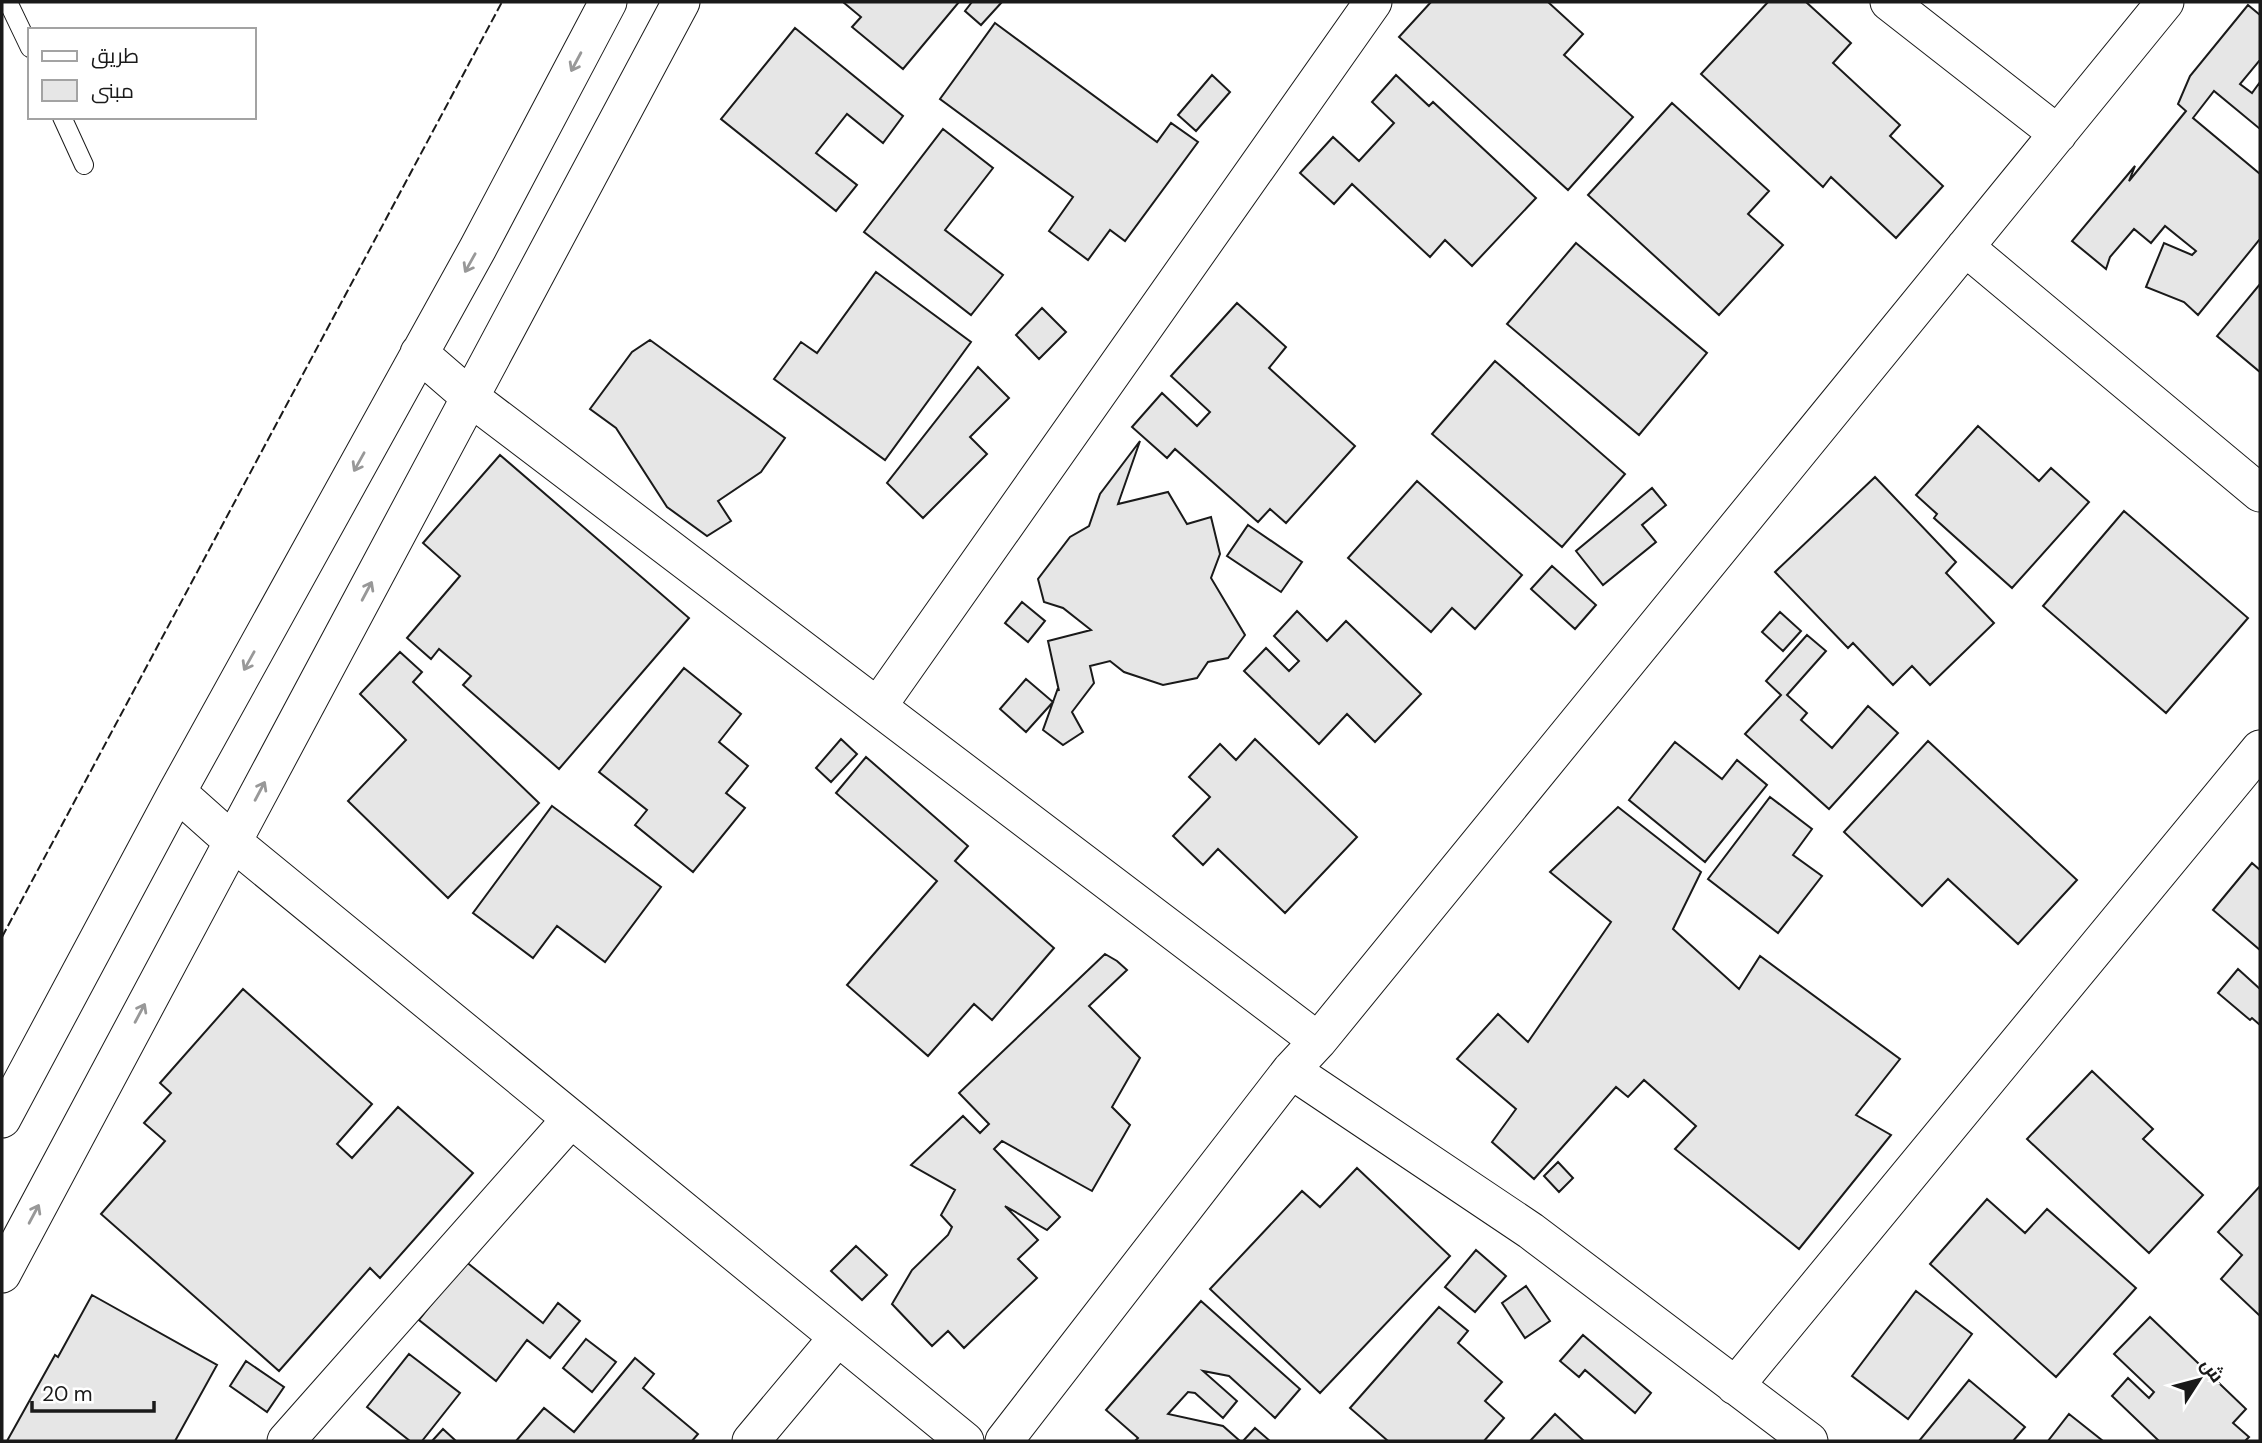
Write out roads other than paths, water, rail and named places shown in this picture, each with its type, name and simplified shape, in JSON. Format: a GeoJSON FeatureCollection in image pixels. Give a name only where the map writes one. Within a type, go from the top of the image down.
{"type":"FeatureCollection","features":[{"type":"Feature","properties":{"kind":"street"},"geometry":{"type":"LineString","coordinates":[[2,1119],[177,792],[478,248],[608,2]]}},
{"type":"Feature","properties":{"kind":"street"},"geometry":{"type":"LineString","coordinates":[[2,1275],[681,2]]}},
{"type":"Feature","properties":{"kind":"street"},"geometry":{"type":"LineString","coordinates":[[878,706],[1373,2]]}},
{"type":"Feature","properties":{"kind":"street"},"geometry":{"type":"LineString","coordinates":[[1889,2],[2057,134]]}},
{"type":"Feature","properties":{"kind":"street"},"geometry":{"type":"LineString","coordinates":[[1004,1441],[1291,1070],[1318,1041],[2165,2]]}},
{"type":"Feature","properties":{"kind":"street"},"geometry":{"type":"LineString","coordinates":[[1965,247],[2260,493]]}},
{"type":"Feature","properties":{"kind":"street"},"geometry":{"type":"LineString","coordinates":[[419,353],[471,398],[1318,1041]]}},
{"type":"Feature","properties":{"kind":"street"},"geometry":{"type":"LineString","coordinates":[[1735,1386],[2260,749]]}},
{"type":"Feature","properties":{"kind":"street"},"geometry":{"type":"LineString","coordinates":[[177,792],[233,842],[965,1441]]}},
{"type":"Feature","properties":{"kind":"street"},"geometry":{"type":"LineString","coordinates":[[1291,1070],[1531,1231],[1809,1441]]}},
{"type":"Feature","properties":{"kind":"street"},"geometry":{"type":"LineString","coordinates":[[286,1441],[571,1119]]}},
{"type":"Feature","properties":{"kind":"street"},"geometry":{"type":"LineString","coordinates":[[751,1441],[838,1337]]}},
{"type":"Feature","properties":{"kind":"lane"},"geometry":{"type":"LineString","coordinates":[[8,2],[28,44]]}},
{"type":"Feature","properties":{"kind":"lane"},"geometry":{"type":"LineString","coordinates":[[63,119],[84,165]]}}]}
